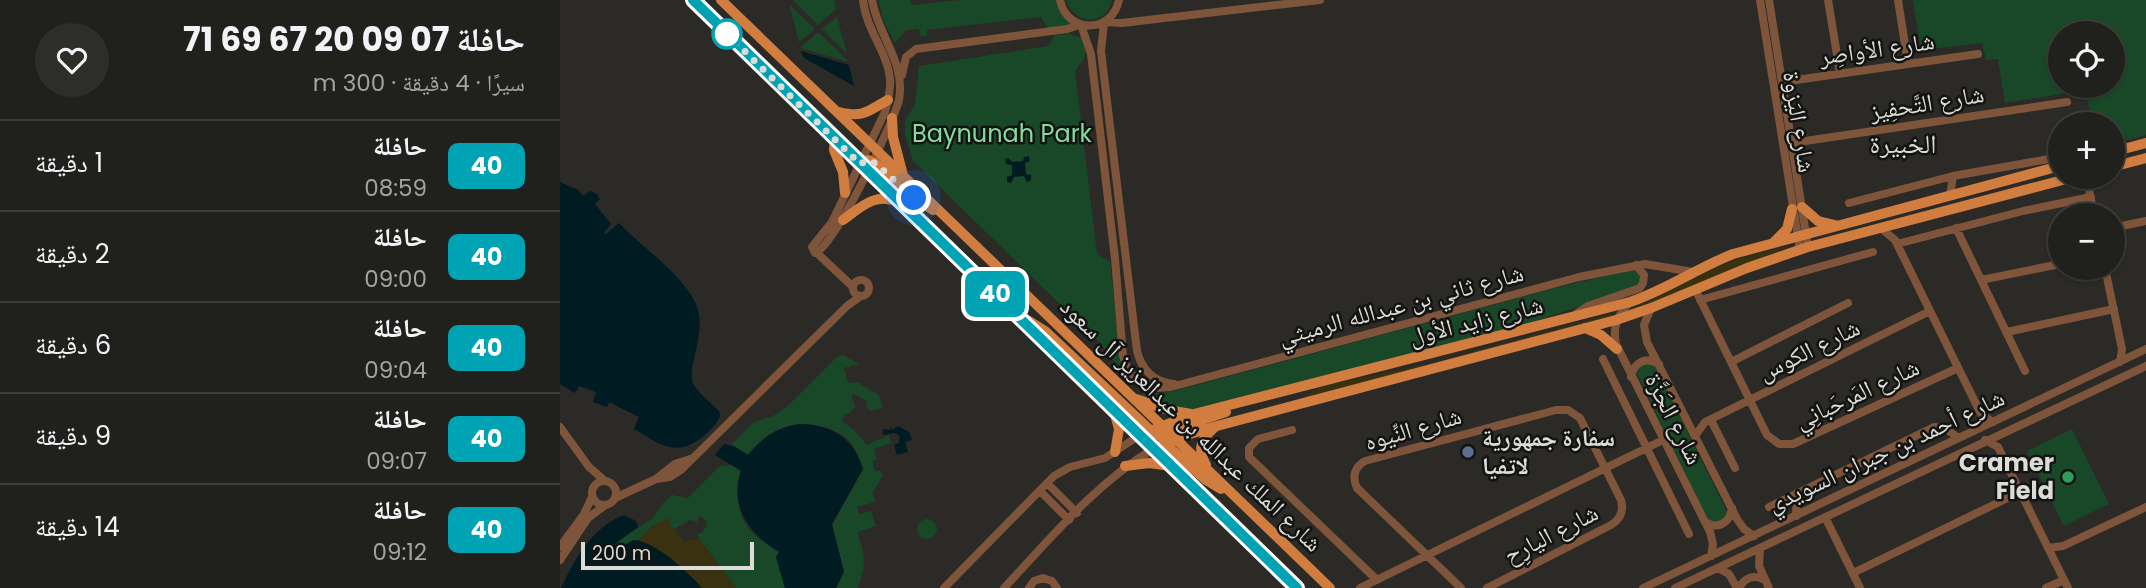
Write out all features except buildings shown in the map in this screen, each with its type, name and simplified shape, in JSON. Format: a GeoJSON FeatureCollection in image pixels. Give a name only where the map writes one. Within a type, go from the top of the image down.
{"type":"FeatureCollection","features":[{"type":"Feature","properties":{"kind":"main road","name":"شارع الملك عبدالله بن عبدالعزيز آل سعود"},"geometry":{"type":"LineString","coordinates":[[693,0],[835,140],[903,175],[940,211],[1130,397],[1159,437],[1172,467],[1297,588]]}},
{"type":"Feature","properties":{"kind":"main road","name":"شارع الملك عبدالله بن عبدالعزيز آل سعود"},"geometry":{"type":"LineString","coordinates":[[721,0],[836,112],[900,202],[1018,317],[1113,408],[1211,474],[1330,588]]}},
{"type":"Feature","properties":{"kind":"main road"},"geometry":{"type":"LineString","coordinates":[[836,112],[860,116],[888,100]]}},
{"type":"Feature","properties":{"kind":"main road"},"geometry":{"type":"LineString","coordinates":[[892,118],[892,132],[903,175]]}},
{"type":"Feature","properties":{"kind":"main road"},"geometry":{"type":"LineString","coordinates":[[835,140],[834,150],[843,172],[845,193]]}},
{"type":"Feature","properties":{"kind":"main road"},"geometry":{"type":"LineString","coordinates":[[2125,149],[2146,144]]}},
{"type":"Feature","properties":{"kind":"main road"},"geometry":{"type":"LineString","coordinates":[[869,158],[919,201],[940,211]]}},
{"type":"Feature","properties":{"kind":"main road"},"geometry":{"type":"LineString","coordinates":[[2125,164],[2146,158]]}},
{"type":"Feature","properties":{"kind":"main road","name":"شارع زايد الأول"},"geometry":{"type":"LineString","coordinates":[[1159,437],[1194,414],[1630,302],[1663,290],[1732,254],[2048,169]]}},
{"type":"Feature","properties":{"kind":"main road","name":"شارع زايد الأول"},"geometry":{"type":"LineString","coordinates":[[1159,437],[1217,426],[1616,320],[1804,248],[2048,184]]}},
{"type":"Feature","properties":{"kind":"main road"},"geometry":{"type":"LineString","coordinates":[[843,220],[874,200],[887,198],[900,202]]}},
{"type":"Feature","properties":{"kind":"main road"},"geometry":{"type":"LineString","coordinates":[[1771,244],[1787,229],[1797,208],[1818,221],[1838,226]]}},
{"type":"Feature","properties":{"kind":"main road"},"geometry":{"type":"LineString","coordinates":[[1018,317],[1032,321],[1045,331],[1210,483],[1230,492]]}},
{"type":"Feature","properties":{"kind":"main road"},"geometry":{"type":"LineString","coordinates":[[1584,328],[1601,335],[1617,349]]}},
{"type":"Feature","properties":{"kind":"main road"},"geometry":{"type":"LineString","coordinates":[[1130,397],[1168,410],[1194,414]]}},
{"type":"Feature","properties":{"kind":"main road"},"geometry":{"type":"LineString","coordinates":[[1159,437],[1217,416],[1237,404]]}},
{"type":"Feature","properties":{"kind":"main road"},"geometry":{"type":"LineString","coordinates":[[1113,408],[1119,429],[1115,452]]}},
{"type":"Feature","properties":{"kind":"main road"},"geometry":{"type":"LineString","coordinates":[[1211,474],[1200,448],[1204,437],[1217,426]]}},
{"type":"Feature","properties":{"kind":"main road"},"geometry":{"type":"LineString","coordinates":[[1125,466],[1154,463],[1172,467]]}},
{"type":"Feature","properties":{"kind":"street"},"geometry":{"type":"LineString","coordinates":[[817,253],[827,244],[843,220],[869,158],[888,100],[888,69],[869,28],[863,0]]}},
{"type":"Feature","properties":{"kind":"street"},"geometry":{"type":"LineString","coordinates":[[872,0],[879,26],[898,65],[901,82]]}},
{"type":"Feature","properties":{"kind":"street"},"geometry":{"type":"LineString","coordinates":[[1060,0],[1066,15],[1080,25]]}},
{"type":"Feature","properties":{"kind":"street"},"geometry":{"type":"LineString","coordinates":[[1119,0],[1113,15],[1104,23],[1101,51],[1136,341],[1140,361],[1147,373],[1161,382],[1177,384]]}},
{"type":"Feature","properties":{"kind":"street"},"geometry":{"type":"LineString","coordinates":[[861,296],[855,294],[842,275],[812,251],[812,247],[832,222],[845,193],[892,118],[900,100],[906,57],[916,49],[1080,25],[1122,23],[1320,0]]}},
{"type":"Feature","properties":{"kind":"street","name":"شارع اليَزوة"},"geometry":{"type":"LineString","coordinates":[[1760,0],[1804,248]]}},
{"type":"Feature","properties":{"kind":"street","name":"شارع اليَزوة"},"geometry":{"type":"LineString","coordinates":[[1769,0],[1792,143],[1797,208]]}},
{"type":"Feature","properties":{"kind":"street"},"geometry":{"type":"LineString","coordinates":[[1828,0],[1840,74]]}},
{"type":"Feature","properties":{"kind":"street"},"geometry":{"type":"LineString","coordinates":[[1898,0],[1908,64]]}},
{"type":"Feature","properties":{"kind":"street","name":"شارع ثاني بن عبدالله الرميثي"},"geometry":{"type":"LineString","coordinates":[[1080,25],[1091,54],[1115,259],[1121,343],[1126,366],[1139,381],[1160,388],[1579,277],[1636,265],[1655,264],[1693,272]]}},
{"type":"Feature","properties":{"kind":"street","name":"شارع الأواصِر"},"geometry":{"type":"LineString","coordinates":[[1782,82],[1978,54]]}},
{"type":"Feature","properties":{"kind":"street","name":"شارع التَّحفِيز"},"geometry":{"type":"LineString","coordinates":[[1792,143],[2067,102]]}},
{"type":"Feature","properties":{"kind":"street"},"geometry":{"type":"LineString","coordinates":[[1849,203],[1953,176],[2048,159]]}},
{"type":"Feature","properties":{"kind":"street"},"geometry":{"type":"LineString","coordinates":[[1950,195],[1953,176]]}},
{"type":"Feature","properties":{"kind":"street"},"geometry":{"type":"LineString","coordinates":[[2090,189],[2092,203]]}},
{"type":"Feature","properties":{"kind":"street"},"geometry":{"type":"LineString","coordinates":[[1896,242],[2091,197]]}},
{"type":"Feature","properties":{"kind":"street"},"geometry":{"type":"LineString","coordinates":[[2125,225],[2146,221]]}},
{"type":"Feature","properties":{"kind":"street"},"geometry":{"type":"LineString","coordinates":[[1896,242],[1902,222]]}},
{"type":"Feature","properties":{"kind":"street"},"geometry":{"type":"LineString","coordinates":[[1881,228],[1896,242],[1981,414],[1993,422]]}},
{"type":"Feature","properties":{"kind":"street"},"geometry":{"type":"LineString","coordinates":[[1956,228],[2025,371]]}},
{"type":"Feature","properties":{"kind":"street"},"geometry":{"type":"LineString","coordinates":[[827,244],[829,265]]}},
{"type":"Feature","properties":{"kind":"street"},"geometry":{"type":"LineString","coordinates":[[1700,300],[1873,252]]}},
{"type":"Feature","properties":{"kind":"street"},"geometry":{"type":"LineString","coordinates":[[1574,317],[1588,306],[1640,288],[1644,275],[1636,265]]}},
{"type":"Feature","properties":{"kind":"street"},"geometry":{"type":"LineString","coordinates":[[1981,280],[2048,266]]}},
{"type":"Feature","properties":{"kind":"street"},"geometry":{"type":"LineString","coordinates":[[560,560],[588,518],[615,498],[690,459],[847,306],[868,292],[869,287],[864,280],[842,275]]}},
{"type":"Feature","properties":{"kind":"street"},"geometry":{"type":"LineString","coordinates":[[847,306],[859,279]]}},
{"type":"Feature","properties":{"kind":"street"},"geometry":{"type":"LineString","coordinates":[[2108,280],[2122,349],[2120,362]]}},
{"type":"Feature","properties":{"kind":"street","name":"شارع المَرحَبانِي"},"geometry":{"type":"LineString","coordinates":[[1695,289],[1770,438],[1779,444],[1788,445],[1958,368]]}},
{"type":"Feature","properties":{"kind":"street"},"geometry":{"type":"LineString","coordinates":[[1616,320],[1630,302]]}},
{"type":"Feature","properties":{"kind":"street"},"geometry":{"type":"LineString","coordinates":[[1731,362],[1848,303]]}},
{"type":"Feature","properties":{"kind":"street","name":"شارع الجَزَّة"},"geometry":{"type":"LineString","coordinates":[[1651,308],[1646,316],[1644,331],[1741,526],[1754,536]]}},
{"type":"Feature","properties":{"kind":"street"},"geometry":{"type":"LineString","coordinates":[[2007,332],[2114,309]]}},
{"type":"Feature","properties":{"kind":"street","name":"شارع الكوس"},"geometry":{"type":"LineString","coordinates":[[1695,436],[1708,421],[1930,311]]}},
{"type":"Feature","properties":{"kind":"street","name":"شارع الجَزَّة"},"geometry":{"type":"LineString","coordinates":[[1616,320],[1614,334],[1617,349],[1705,522],[1712,540],[1711,556]]}},
{"type":"Feature","properties":{"kind":"street"},"geometry":{"type":"LineString","coordinates":[[1121,343],[1129,346],[1136,341]]}},
{"type":"Feature","properties":{"kind":"street"},"geometry":{"type":"LineString","coordinates":[[2122,349],[2132,356]]}},
{"type":"Feature","properties":{"kind":"street","name":"شارع أحمد بن جبران السويدي"},"geometry":{"type":"LineString","coordinates":[[1643,588],[2146,349]]}},
{"type":"Feature","properties":{"kind":"street"},"geometry":{"type":"LineString","coordinates":[[1603,359],[1689,534]]}},
{"type":"Feature","properties":{"kind":"street"},"geometry":{"type":"LineString","coordinates":[[1631,377],[1634,366],[1639,362],[1649,360],[1659,364]]}},
{"type":"Feature","properties":{"kind":"street","name":"شارع أحمد بن جبران السويدي"},"geometry":{"type":"LineString","coordinates":[[1675,588],[2146,366]]}},
{"type":"Feature","properties":{"kind":"street","name":"شارع النِّيوه"},"geometry":{"type":"LineString","coordinates":[[1426,556],[1357,488],[1354,474],[1362,463],[1564,410],[1575,413],[1580,418],[1604,469]]}},
{"type":"Feature","properties":{"kind":"street"},"geometry":{"type":"LineString","coordinates":[[1979,429],[1981,414]]}},
{"type":"Feature","properties":{"kind":"street"},"geometry":{"type":"LineString","coordinates":[[1997,447],[2008,422],[2002,418]]}},
{"type":"Feature","properties":{"kind":"street"},"geometry":{"type":"LineString","coordinates":[[1688,421],[1708,421],[1735,468]]}},
{"type":"Feature","properties":{"kind":"street"},"geometry":{"type":"LineString","coordinates":[[560,425],[576,440],[587,464],[596,502],[605,505]]}},
{"type":"Feature","properties":{"kind":"street"},"geometry":{"type":"LineString","coordinates":[[1769,507],[1934,427],[1944,428],[1958,438]]}},
{"type":"Feature","properties":{"kind":"street"},"geometry":{"type":"LineString","coordinates":[[1292,430],[1253,441],[1248,452],[1251,460],[1377,580]]}},
{"type":"Feature","properties":{"kind":"street","name":"شارع زايد الأول"},"geometry":{"type":"LineString","coordinates":[[944,588],[1047,483],[1065,470],[1159,437]]}},
{"type":"Feature","properties":{"kind":"street","name":"شارع زايد الأول"},"geometry":{"type":"LineString","coordinates":[[1005,588],[1102,485],[1159,437]]}},
{"type":"Feature","properties":{"kind":"street"},"geometry":{"type":"LineString","coordinates":[[1362,588],[1663,440]]}},
{"type":"Feature","properties":{"kind":"street"},"geometry":{"type":"LineString","coordinates":[[1985,440],[1997,447],[2066,584],[2046,588]]}},
{"type":"Feature","properties":{"kind":"street"},"geometry":{"type":"LineString","coordinates":[[587,464],[604,480],[614,485],[637,487]]}},
{"type":"Feature","properties":{"kind":"street","name":"شارع اليارِح"},"geometry":{"type":"LineString","coordinates":[[1487,588],[1618,520],[1622,513],[1622,504],[1604,469]]}},
{"type":"Feature","properties":{"kind":"street"},"geometry":{"type":"LineString","coordinates":[[560,547],[584,514],[596,482],[604,480]]}},
{"type":"Feature","properties":{"kind":"street"},"geometry":{"type":"LineString","coordinates":[[1868,481],[1874,494]]}},
{"type":"Feature","properties":{"kind":"street"},"geometry":{"type":"LineString","coordinates":[[1047,483],[1077,513]]}},
{"type":"Feature","properties":{"kind":"street"},"geometry":{"type":"LineString","coordinates":[[614,485],[615,498]]}},
{"type":"Feature","properties":{"kind":"street"},"geometry":{"type":"LineString","coordinates":[[1040,491],[1069,520]]}},
{"type":"Feature","properties":{"kind":"street"},"geometry":{"type":"LineString","coordinates":[[1853,573],[2020,492]]}},
{"type":"Feature","properties":{"kind":"street"},"geometry":{"type":"LineString","coordinates":[[1796,516],[1797,494]]}},
{"type":"Feature","properties":{"kind":"street"},"geometry":{"type":"LineString","coordinates":[[1839,495],[1844,501],[1843,508]]}},
{"type":"Feature","properties":{"kind":"street"},"geometry":{"type":"LineString","coordinates":[[2048,548],[2063,546],[2146,507]]}},
{"type":"Feature","properties":{"kind":"street"},"geometry":{"type":"LineString","coordinates":[[1705,522],[1721,525],[1729,518],[1732,508]]}},
{"type":"Feature","properties":{"kind":"street"},"geometry":{"type":"LineString","coordinates":[[1825,517],[1860,588]]}},
{"type":"Feature","properties":{"kind":"street"},"geometry":{"type":"LineString","coordinates":[[2053,558],[2063,546]]}},
{"type":"Feature","properties":{"kind":"street"},"geometry":{"type":"LineString","coordinates":[[1760,548],[1758,562],[1767,584]]}},
{"type":"Feature","properties":{"kind":"street"},"geometry":{"type":"LineString","coordinates":[[1426,556],[1461,588]]}},
{"type":"Feature","properties":{"kind":"street"},"geometry":{"type":"LineString","coordinates":[[1718,568],[1729,574],[1738,588],[1750,577],[1760,577],[1767,584]]}},
{"type":"Feature","properties":{"kind":"street"},"geometry":{"type":"LineString","coordinates":[[1029,587],[1043,582],[1057,587]]}},
{"type":"Feature","properties":{"kind":"green space"},"geometry":{"type":"Polygon","coordinates":[[[793,0],[834,0],[836,9],[818,25],[793,0]]]}},
{"type":"Feature","properties":{"kind":"green space"},"geometry":{"type":"Polygon","coordinates":[[[878,0],[910,0],[912,5],[961,0],[1058,0],[1061,12],[1073,26],[1048,29],[1041,17],[927,30],[927,36],[920,36],[919,29],[906,30],[895,43],[884,22],[878,0]]]}},
{"type":"Feature","properties":{"kind":"green space"},"geometry":{"type":"Polygon","coordinates":[[[1066,0],[1112,0],[1103,15],[1090,20],[1076,14],[1066,0]]]}},
{"type":"Feature","properties":{"kind":"green space"},"geometry":{"type":"Polygon","coordinates":[[[1913,0],[2146,0],[2146,135],[2125,141],[2125,112],[2090,112],[2087,98],[2125,98],[2125,21],[2048,21],[2048,96],[2005,103],[1998,59],[1986,60],[1982,43],[1921,50],[1913,0]]]}},
{"type":"Feature","properties":{"kind":"green space"},"geometry":{"type":"Polygon","coordinates":[[[789,4],[815,29],[799,42],[789,4]]]}},
{"type":"Feature","properties":{"kind":"green space"},"geometry":{"type":"Polygon","coordinates":[[[837,17],[847,54],[822,29],[837,17]]]}},
{"type":"Feature","properties":{"kind":"green space"},"geometry":{"type":"Polygon","coordinates":[[[818,32],[849,62],[800,48],[818,32]]]}},
{"type":"Feature","properties":{"kind":"green space","name":"Baynunah Park"},"geometry":{"type":"Polygon","coordinates":[[[1070,34],[1082,38],[1087,47],[1084,58],[1075,71],[1097,254],[1110,262],[1120,357],[1128,375],[1101,344],[913,161],[905,134],[905,121],[915,104],[919,66],[1048,46],[1055,35],[1070,34]]]}},
{"type":"Feature","properties":{"kind":"green space"},"geometry":{"type":"Polygon","coordinates":[[[1632,270],[1639,272],[1642,278],[1637,288],[1488,336],[1190,411],[1142,396],[1142,392],[1146,390],[1156,393],[1171,392],[1563,286],[1632,270]]]}},
{"type":"Feature","properties":{"kind":"green space"},"geometry":{"type":"Polygon","coordinates":[[[843,355],[859,364],[844,368],[848,383],[857,382],[879,395],[883,408],[870,411],[866,405],[867,401],[855,394],[851,395],[855,406],[850,413],[845,414],[842,421],[867,445],[889,435],[891,443],[874,449],[877,459],[873,461],[873,467],[883,475],[873,492],[875,502],[857,507],[859,514],[871,511],[876,526],[857,532],[864,560],[863,573],[857,588],[836,588],[844,572],[832,526],[863,469],[846,437],[820,426],[804,424],[788,427],[760,441],[742,467],[738,482],[738,502],[743,519],[757,537],[779,552],[776,557],[785,588],[736,588],[699,539],[697,534],[703,532],[707,525],[705,519],[699,516],[697,522],[690,520],[675,529],[670,526],[669,519],[654,525],[638,540],[619,549],[615,548],[618,541],[653,518],[672,495],[688,498],[720,466],[731,465],[735,452],[731,445],[753,423],[775,415],[789,405],[838,356],[843,355]]]}},
{"type":"Feature","properties":{"kind":"green space"},"geometry":{"type":"Polygon","coordinates":[[[1646,362],[1655,366],[1727,512],[1725,521],[1709,522],[1637,374],[1638,368],[1646,362]]]}},
{"type":"Feature","properties":{"kind":"green space","name":"Cramer Field"},"geometry":{"type":"Polygon","coordinates":[[[2072,429],[2109,504],[2064,526],[2027,451],[2072,429]]]}},
{"type":"Feature","properties":{"kind":"green space"},"geometry":{"type":"Polygon","coordinates":[[[927,519],[934,522],[937,529],[934,536],[927,539],[920,536],[917,529],[920,522],[927,519]]]}},
{"type":"Feature","properties":{"kind":"sand"},"geometry":{"type":"Polygon","coordinates":[[[1792,245],[1628,313],[1298,400],[1320,387],[1427,364],[1626,310],[1714,268],[1792,245]]]}},
{"type":"Feature","properties":{"kind":"sand"},"geometry":{"type":"Polygon","coordinates":[[[669,518],[671,526],[684,541],[699,539],[736,588],[702,588],[667,557],[638,540],[655,525],[669,518]]]}},
{"type":"Feature","properties":{"kind":"water"},"geometry":{"type":"Polygon","coordinates":[[[801,51],[849,65],[854,86],[804,58],[801,51]]]}},
{"type":"Feature","properties":{"kind":"water"},"geometry":{"type":"Polygon","coordinates":[[[1029,156],[1030,161],[1025,163],[1026,174],[1031,175],[1031,180],[1027,182],[1024,176],[1014,177],[1011,183],[1007,182],[1007,177],[1012,175],[1012,165],[1006,164],[1005,159],[1008,158],[1012,162],[1023,161],[1024,157],[1029,156]]]}},
{"type":"Feature","properties":{"kind":"water"},"geometry":{"type":"Polygon","coordinates":[[[560,182],[578,190],[583,196],[590,191],[597,194],[600,199],[595,204],[611,224],[604,233],[619,223],[682,282],[696,304],[700,326],[692,368],[693,383],[719,411],[720,416],[709,431],[692,444],[675,448],[659,443],[634,429],[639,417],[609,402],[607,407],[593,402],[596,392],[579,386],[575,393],[560,384],[560,182]]]}},
{"type":"Feature","properties":{"kind":"water"},"geometry":{"type":"Polygon","coordinates":[[[798,424],[820,427],[839,434],[854,448],[863,469],[832,524],[844,572],[836,588],[785,588],[776,557],[779,552],[751,528],[740,508],[738,484],[741,471],[715,455],[724,444],[734,446],[748,455],[770,435],[798,424]]]}},
{"type":"Feature","properties":{"kind":"water"},"geometry":{"type":"Polygon","coordinates":[[[898,426],[909,432],[912,440],[905,442],[908,452],[897,455],[894,445],[899,443],[900,436],[895,433],[883,435],[883,429],[890,430],[891,427],[893,430],[898,426]]]}},
{"type":"Feature","properties":{"kind":"water"},"geometry":{"type":"Polygon","coordinates":[[[624,515],[636,521],[638,527],[615,544],[615,548],[619,549],[633,540],[651,545],[680,566],[702,588],[561,588],[586,545],[603,527],[624,515]]]}},
{"type":"Feature","properties":{"kind":"bus line","name":"40"},"geometry":{"type":"LineString","coordinates":[[693,0],[1297,588]]}},
{"type":"Feature","properties":{"kind":"place","name":"سفارة جمهورية لاتفيا"},"geometry":{"type":"Point","coordinates":[1468,452]}},
{"type":"Feature","properties":{"kind":"place","name":"Cramer Field"},"geometry":{"type":"Point","coordinates":[2068,477]}},
{"type":"Feature","properties":{"kind":"district","name":"الخبيرة"},"geometry":{"type":"Point","coordinates":[1903,144]}},
{"type":"Feature","properties":{"kind":"route"},"geometry":{"type":"LineString","coordinates":[[727,34],[860,164],[872,161],[914,198]]}}]}
